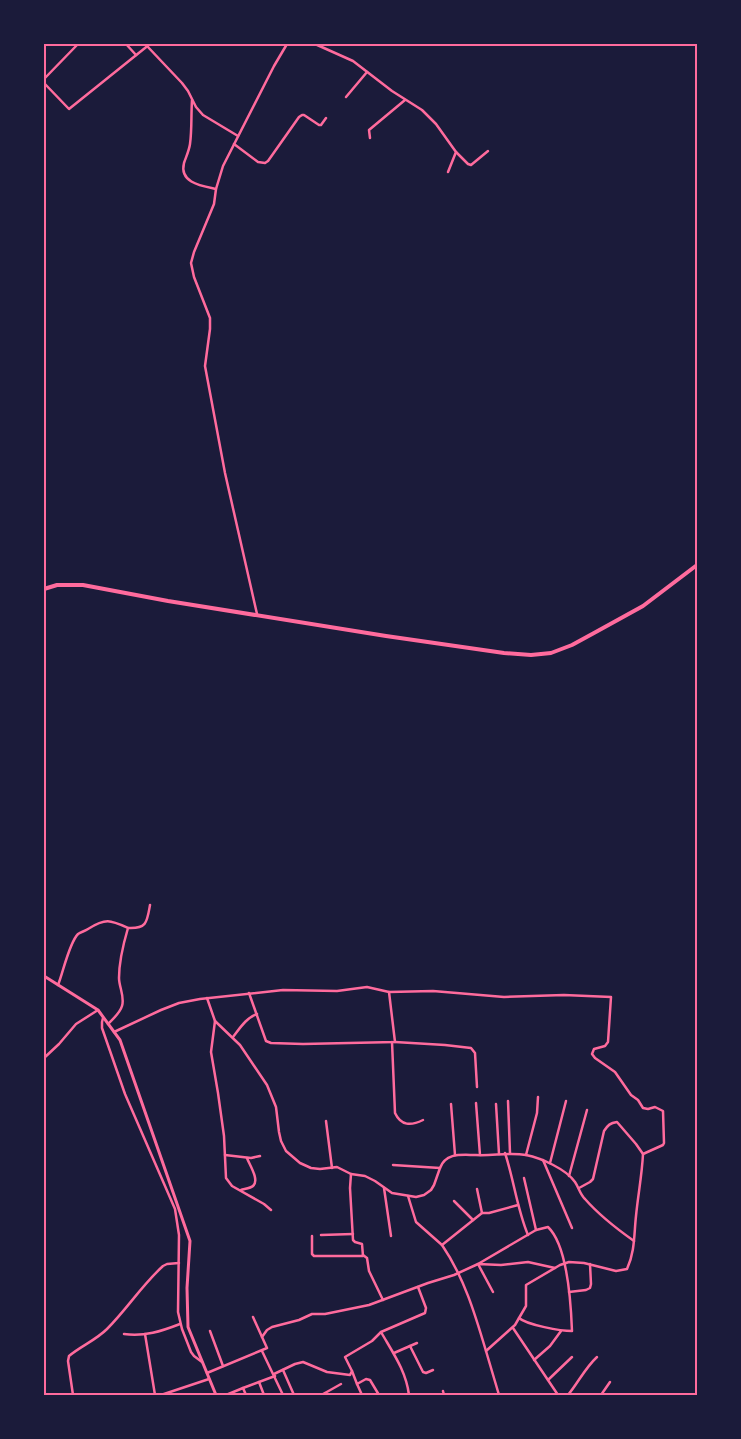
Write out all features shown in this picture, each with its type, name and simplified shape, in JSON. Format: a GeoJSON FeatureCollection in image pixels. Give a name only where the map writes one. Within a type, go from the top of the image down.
{"type":"FeatureCollection","features":[{"type":"Feature","properties":{"kind":"highway"},"geometry":{"type":"LineString","coordinates":[[44,588],[57,585],[83,585],[168,601],[386,636],[519,655],[551,653],[572,645],[636,611],[697,565]]}},
{"type":"Feature","properties":{"kind":"main road"},"geometry":{"type":"LineString","coordinates":[[44,976],[98,1010],[120,1040],[190,1241],[187,1288],[188,1327],[216,1395]]}},
{"type":"Feature","properties":{"kind":"street"},"geometry":{"type":"LineString","coordinates":[[44,78],[78,44]]}},
{"type":"Feature","properties":{"kind":"street"},"geometry":{"type":"LineString","coordinates":[[126,44],[136,55]]}},
{"type":"Feature","properties":{"kind":"street"},"geometry":{"type":"LineString","coordinates":[[44,83],[69,109],[150,44]]}},
{"type":"Feature","properties":{"kind":"street"},"geometry":{"type":"LineString","coordinates":[[257,614],[225,473],[205,366],[210,318],[194,277],[192,263],[194,252],[214,204],[216,189],[223,166],[287,44]]}},
{"type":"Feature","properties":{"kind":"street"},"geometry":{"type":"LineString","coordinates":[[315,44],[353,61],[405,100],[422,110],[436,124],[456,152],[468,164],[471,165],[488,151]]}},
{"type":"Feature","properties":{"kind":"street"},"geometry":{"type":"LineString","coordinates":[[147,46],[182,83],[203,115],[238,136]]}},
{"type":"Feature","properties":{"kind":"street"},"geometry":{"type":"LineString","coordinates":[[346,97],[367,72]]}},
{"type":"Feature","properties":{"kind":"street"},"geometry":{"type":"LineString","coordinates":[[192,99],[190,146],[184,170],[186,177],[190,181],[197,185],[216,189]]}},
{"type":"Feature","properties":{"kind":"street"},"geometry":{"type":"LineString","coordinates":[[370,138],[369,130],[405,100]]}},
{"type":"Feature","properties":{"kind":"street"},"geometry":{"type":"LineString","coordinates":[[234,144],[258,162],[265,163],[299,116],[304,115],[318,125],[321,125],[326,118]]}},
{"type":"Feature","properties":{"kind":"street"},"geometry":{"type":"LineString","coordinates":[[448,172],[456,152]]}},
{"type":"Feature","properties":{"kind":"street"},"geometry":{"type":"LineString","coordinates":[[58,985],[74,940],[80,933],[101,921],[114,922],[128,928],[139,928],[148,919],[150,905]]}},
{"type":"Feature","properties":{"kind":"street"},"geometry":{"type":"LineString","coordinates":[[108,1024],[123,1003],[119,983],[120,966],[122,948],[128,928]]}},
{"type":"Feature","properties":{"kind":"street"},"geometry":{"type":"LineString","coordinates":[[114,1032],[179,1003],[283,990],[337,991],[367,988],[389,992],[433,991],[504,997],[611,997],[608,1042],[605,1046],[594,1049],[592,1054],[615,1072],[643,1108],[655,1107],[663,1111],[664,1143],[643,1154]]}},
{"type":"Feature","properties":{"kind":"street"},"geometry":{"type":"LineString","coordinates":[[389,992],[393,1042],[395,1113],[398,1120],[407,1124],[412,1125],[423,1120]]}},
{"type":"Feature","properties":{"kind":"street"},"geometry":{"type":"LineString","coordinates":[[249,993],[265,1040],[269,1043],[393,1042],[471,1048],[475,1053],[477,1087]]}},
{"type":"Feature","properties":{"kind":"street"},"geometry":{"type":"LineString","coordinates":[[207,998],[215,1021],[211,1052],[218,1093],[228,1181],[232,1186],[271,1210]]}},
{"type":"Feature","properties":{"kind":"street"},"geometry":{"type":"LineString","coordinates":[[44,1058],[76,1024],[98,1010]]}},
{"type":"Feature","properties":{"kind":"street"},"geometry":{"type":"LineString","coordinates":[[232,1037],[251,1016],[256,1014]]}},
{"type":"Feature","properties":{"kind":"street"},"geometry":{"type":"LineString","coordinates":[[103,1018],[102,1028],[121,1083],[175,1209],[179,1235],[178,1305],[181,1324],[191,1352],[203,1363]]}},
{"type":"Feature","properties":{"kind":"street"},"geometry":{"type":"LineString","coordinates":[[215,1021],[240,1045],[267,1085],[276,1107],[281,1141],[286,1151],[300,1163],[311,1168],[320,1169],[337,1167],[351,1174],[364,1176],[392,1193],[416,1197],[424,1195],[431,1190],[444,1160],[455,1155],[510,1153],[526,1155],[550,1163],[569,1176],[579,1188],[585,1200],[621,1232],[635,1241]]}},
{"type":"Feature","properties":{"kind":"street"},"geometry":{"type":"LineString","coordinates":[[526,1155],[537,1113],[538,1097]]}},
{"type":"Feature","properties":{"kind":"street"},"geometry":{"type":"LineString","coordinates":[[508,1101],[510,1153]]}},
{"type":"Feature","properties":{"kind":"street"},"geometry":{"type":"LineString","coordinates":[[550,1163],[566,1101]]}},
{"type":"Feature","properties":{"kind":"street"},"geometry":{"type":"LineString","coordinates":[[476,1103],[480,1155]]}},
{"type":"Feature","properties":{"kind":"street"},"geometry":{"type":"LineString","coordinates":[[450,1104],[455,1155]]}},
{"type":"Feature","properties":{"kind":"street"},"geometry":{"type":"LineString","coordinates":[[496,1104],[499,1154]]}},
{"type":"Feature","properties":{"kind":"street"},"geometry":{"type":"LineString","coordinates":[[569,1176],[587,1110]]}},
{"type":"Feature","properties":{"kind":"street"},"geometry":{"type":"LineString","coordinates":[[326,1121],[332,1168]]}},
{"type":"Feature","properties":{"kind":"street"},"geometry":{"type":"LineString","coordinates":[[486,1351],[513,1327],[519,1318],[526,1306],[526,1285],[555,1268],[569,1262],[590,1264],[616,1271],[626,1269],[635,1241],[643,1154],[617,1122],[612,1122],[604,1131],[593,1179],[579,1188]]}},
{"type":"Feature","properties":{"kind":"street"},"geometry":{"type":"LineString","coordinates":[[505,1153],[518,1205],[528,1235]]}},
{"type":"Feature","properties":{"kind":"street"},"geometry":{"type":"LineString","coordinates":[[225,1155],[246,1158],[260,1156]]}},
{"type":"Feature","properties":{"kind":"street"},"geometry":{"type":"LineString","coordinates":[[240,1190],[254,1186],[255,1183],[255,1178],[246,1158]]}},
{"type":"Feature","properties":{"kind":"street"},"geometry":{"type":"LineString","coordinates":[[543,1160],[572,1228]]}},
{"type":"Feature","properties":{"kind":"street"},"geometry":{"type":"LineString","coordinates":[[393,1166],[440,1168]]}},
{"type":"Feature","properties":{"kind":"street"},"geometry":{"type":"LineString","coordinates":[[351,1174],[354,1241],[363,1245],[363,1254],[366,1257],[383,1300]]}},
{"type":"Feature","properties":{"kind":"street"},"geometry":{"type":"LineString","coordinates":[[524,1178],[536,1230]]}},
{"type":"Feature","properties":{"kind":"street"},"geometry":{"type":"LineString","coordinates":[[384,1188],[391,1236]]}},
{"type":"Feature","properties":{"kind":"street"},"geometry":{"type":"LineString","coordinates":[[477,1190],[482,1213]]}},
{"type":"Feature","properties":{"kind":"street"},"geometry":{"type":"LineString","coordinates":[[408,1196],[416,1222],[442,1244],[458,1273],[474,1311],[499,1395]]}},
{"type":"Feature","properties":{"kind":"street"},"geometry":{"type":"LineString","coordinates":[[454,1201],[472,1220]]}},
{"type":"Feature","properties":{"kind":"street"},"geometry":{"type":"LineString","coordinates":[[442,1244],[482,1213],[489,1213],[518,1205]]}},
{"type":"Feature","properties":{"kind":"street"},"geometry":{"type":"LineString","coordinates":[[262,1337],[269,1328],[299,1320],[312,1314],[325,1314],[357,1308],[458,1273],[478,1264],[536,1230],[548,1227],[554,1233],[561,1249],[569,1292],[572,1330],[562,1331],[527,1323],[519,1318]]}},
{"type":"Feature","properties":{"kind":"street"},"geometry":{"type":"LineString","coordinates":[[321,1235],[353,1234]]}},
{"type":"Feature","properties":{"kind":"street"},"geometry":{"type":"LineString","coordinates":[[312,1236],[312,1254],[314,1256],[360,1256],[363,1254]]}},
{"type":"Feature","properties":{"kind":"street"},"geometry":{"type":"LineString","coordinates":[[478,1264],[501,1265],[528,1262],[555,1268]]}},
{"type":"Feature","properties":{"kind":"street"},"geometry":{"type":"LineString","coordinates":[[73,1395],[68,1362],[69,1356],[109,1327],[163,1266],[179,1263]]}},
{"type":"Feature","properties":{"kind":"street"},"geometry":{"type":"LineString","coordinates":[[478,1264],[493,1292]]}},
{"type":"Feature","properties":{"kind":"street"},"geometry":{"type":"LineString","coordinates":[[569,1292],[590,1288],[590,1264]]}},
{"type":"Feature","properties":{"kind":"street"},"geometry":{"type":"LineString","coordinates":[[362,1395],[346,1357],[372,1341],[381,1332],[425,1313],[426,1308],[418,1287]]}},
{"type":"Feature","properties":{"kind":"street"},"geometry":{"type":"LineString","coordinates":[[207,1373],[267,1348],[253,1318]]}},
{"type":"Feature","properties":{"kind":"street"},"geometry":{"type":"LineString","coordinates":[[124,1334],[145,1334],[162,1331],[181,1324]]}},
{"type":"Feature","properties":{"kind":"street"},"geometry":{"type":"LineString","coordinates":[[513,1327],[558,1395]]}},
{"type":"Feature","properties":{"kind":"street"},"geometry":{"type":"LineString","coordinates":[[210,1331],[223,1366]]}},
{"type":"Feature","properties":{"kind":"street"},"geometry":{"type":"LineString","coordinates":[[534,1360],[550,1346],[562,1331]]}},
{"type":"Feature","properties":{"kind":"street"},"geometry":{"type":"LineString","coordinates":[[381,1332],[404,1374],[409,1395]]}},
{"type":"Feature","properties":{"kind":"street"},"geometry":{"type":"LineString","coordinates":[[145,1334],[155,1395]]}},
{"type":"Feature","properties":{"kind":"street"},"geometry":{"type":"LineString","coordinates":[[394,1353],[417,1343]]}},
{"type":"Feature","properties":{"kind":"street"},"geometry":{"type":"LineString","coordinates":[[410,1346],[423,1372],[426,1373],[433,1370]]}},
{"type":"Feature","properties":{"kind":"street"},"geometry":{"type":"LineString","coordinates":[[262,1351],[283,1395]]}},
{"type":"Feature","properties":{"kind":"street"},"geometry":{"type":"LineString","coordinates":[[548,1380],[572,1357]]}},
{"type":"Feature","properties":{"kind":"street"},"geometry":{"type":"LineString","coordinates":[[568,1395],[579,1382],[590,1363],[597,1357]]}},
{"type":"Feature","properties":{"kind":"street"},"geometry":{"type":"LineString","coordinates":[[226,1395],[302,1362],[312,1367],[339,1374],[350,1375],[352,1371]]}},
{"type":"Feature","properties":{"kind":"street"},"geometry":{"type":"LineString","coordinates":[[283,1370],[294,1395]]}},
{"type":"Feature","properties":{"kind":"street"},"geometry":{"type":"LineString","coordinates":[[161,1395],[210,1379]]}},
{"type":"Feature","properties":{"kind":"street"},"geometry":{"type":"LineString","coordinates":[[357,1384],[366,1379],[370,1380],[379,1395]]}},
{"type":"Feature","properties":{"kind":"street"},"geometry":{"type":"LineString","coordinates":[[259,1382],[264,1395]]}},
{"type":"Feature","properties":{"kind":"street"},"geometry":{"type":"LineString","coordinates":[[600,1395],[610,1382]]}},
{"type":"Feature","properties":{"kind":"street"},"geometry":{"type":"LineString","coordinates":[[321,1395],[326,1394],[341,1384]]}},
{"type":"Feature","properties":{"kind":"street"},"geometry":{"type":"LineString","coordinates":[[243,1388],[246,1395]]}},
{"type":"Feature","properties":{"kind":"street"},"geometry":{"type":"LineString","coordinates":[[443,1391],[444,1395]]}}]}
